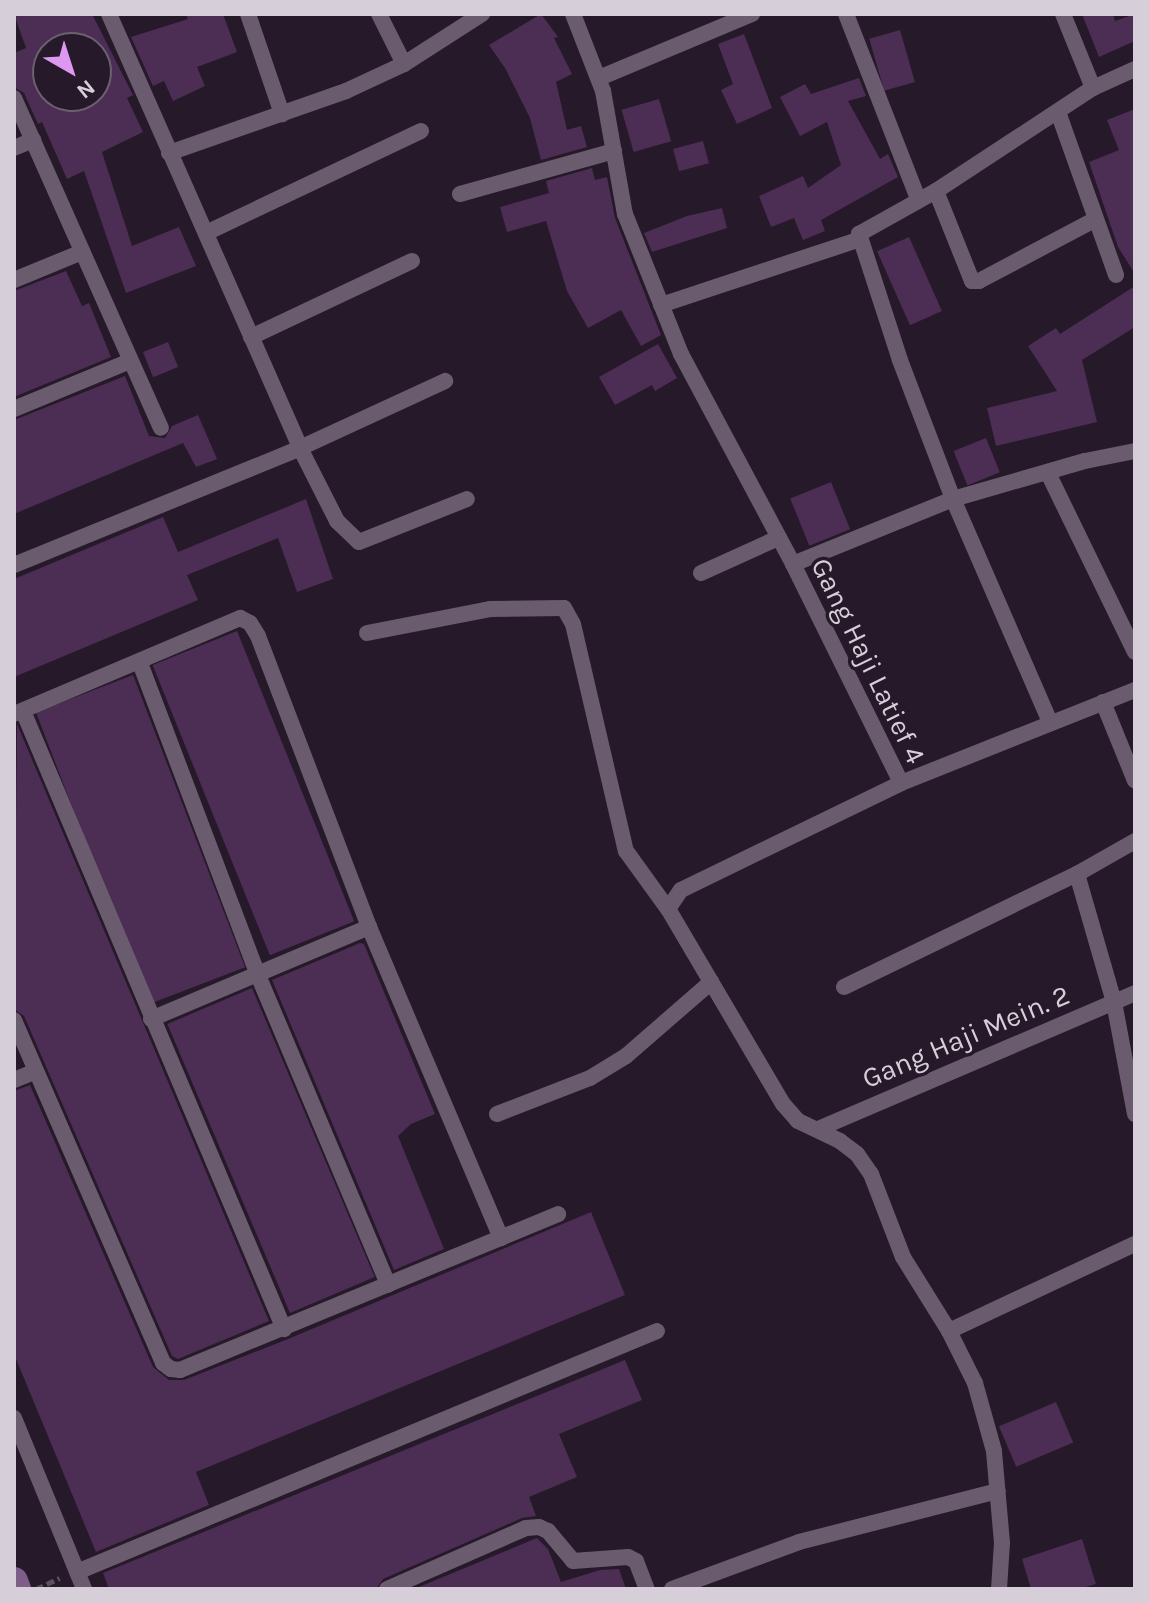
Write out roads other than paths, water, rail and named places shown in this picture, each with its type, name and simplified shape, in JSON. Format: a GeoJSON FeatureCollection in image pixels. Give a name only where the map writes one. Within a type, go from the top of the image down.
{"type":"FeatureCollection","features":[{"type":"Feature","properties":{"kind":"street"},"geometry":{"type":"LineString","coordinates":[[109,14],[300,448],[337,521],[359,542],[467,499]]}},
{"type":"Feature","properties":{"kind":"street"},"geometry":{"type":"LineString","coordinates":[[248,14],[282,114]]}},
{"type":"Feature","properties":{"kind":"street"},"geometry":{"type":"LineString","coordinates":[[379,14],[404,64]]}},
{"type":"Feature","properties":{"kind":"street"},"geometry":{"type":"LineString","coordinates":[[169,153],[346,91],[404,64],[482,14]]}},
{"type":"Feature","properties":{"kind":"street","name":"Gang Haji Latief 4"},"geometry":{"type":"LineString","coordinates":[[573,14],[599,78],[625,214],[661,305],[705,405],[793,564],[901,783],[681,890],[668,909]]}},
{"type":"Feature","properties":{"kind":"street"},"geometry":{"type":"LineString","coordinates":[[599,78],[752,14]]}},
{"type":"Feature","properties":{"kind":"street"},"geometry":{"type":"LineString","coordinates":[[846,14],[918,199]]}},
{"type":"Feature","properties":{"kind":"street"},"geometry":{"type":"LineString","coordinates":[[1063,14],[1093,88]]}},
{"type":"Feature","properties":{"kind":"street"},"geometry":{"type":"LineString","coordinates":[[1050,722],[953,499],[858,240],[863,229],[936,191],[1093,88],[1135,69]]}},
{"type":"Feature","properties":{"kind":"street"},"geometry":{"type":"LineString","coordinates":[[14,98],[161,428]]}},
{"type":"Feature","properties":{"kind":"street"},"geometry":{"type":"LineString","coordinates":[[1058,112],[1116,275]]}},
{"type":"Feature","properties":{"kind":"street"},"geometry":{"type":"LineString","coordinates":[[206,233],[421,131]]}},
{"type":"Feature","properties":{"kind":"street"},"geometry":{"type":"LineString","coordinates":[[14,148],[33,140]]}},
{"type":"Feature","properties":{"kind":"street"},"geometry":{"type":"LineString","coordinates":[[460,194],[522,174],[614,151]]}},
{"type":"Feature","properties":{"kind":"street"},"geometry":{"type":"LineString","coordinates":[[936,191],[972,281],[979,281],[1094,220]]}},
{"type":"Feature","properties":{"kind":"street"},"geometry":{"type":"LineString","coordinates":[[661,305],[858,240]]}},
{"type":"Feature","properties":{"kind":"street"},"geometry":{"type":"LineString","coordinates":[[14,280],[82,252]]}},
{"type":"Feature","properties":{"kind":"street"},"geometry":{"type":"LineString","coordinates":[[251,337],[412,261]]}},
{"type":"Feature","properties":{"kind":"street"},"geometry":{"type":"LineString","coordinates":[[14,409],[130,361]]}},
{"type":"Feature","properties":{"kind":"street"},"geometry":{"type":"LineString","coordinates":[[14,565],[300,448],[445,381]]}},
{"type":"Feature","properties":{"kind":"street"},"geometry":{"type":"LineString","coordinates":[[793,564],[953,499],[1135,451]]}},
{"type":"Feature","properties":{"kind":"street"},"geometry":{"type":"LineString","coordinates":[[1048,473],[1135,652]]}},
{"type":"Feature","properties":{"kind":"street"},"geometry":{"type":"LineString","coordinates":[[701,573],[778,538]]}},
{"type":"Feature","properties":{"kind":"street"},"geometry":{"type":"LineString","coordinates":[[367,633],[490,609],[564,608],[573,624],[626,851],[668,909],[783,1104],[798,1121],[818,1129],[857,1154],[871,1174],[903,1257],[949,1331],[975,1383],[987,1422],[998,1491],[1002,1543],[999,1589]]}},
{"type":"Feature","properties":{"kind":"street"},"geometry":{"type":"LineString","coordinates":[[284,1329],[18,713],[240,618],[250,623],[258,636],[369,927],[501,1238]]}},
{"type":"Feature","properties":{"kind":"street"},"geometry":{"type":"LineString","coordinates":[[140,663],[258,975],[388,1285]]}},
{"type":"Feature","properties":{"kind":"street"},"geometry":{"type":"LineString","coordinates":[[901,783],[1135,690]]}},
{"type":"Feature","properties":{"kind":"street"},"geometry":{"type":"LineString","coordinates":[[1103,702],[1135,781]]}},
{"type":"Feature","properties":{"kind":"street"},"geometry":{"type":"LineString","coordinates":[[844,987],[1077,874],[1135,841]]}},
{"type":"Feature","properties":{"kind":"street"},"geometry":{"type":"LineString","coordinates":[[1077,874],[1114,1002],[1135,1114]]}},
{"type":"Feature","properties":{"kind":"street"},"geometry":{"type":"LineString","coordinates":[[151,1019],[369,927]]}},
{"type":"Feature","properties":{"kind":"street"},"geometry":{"type":"LineString","coordinates":[[497,1114],[590,1078],[626,1056],[711,982]]}},
{"type":"Feature","properties":{"kind":"street","name":"Gang Haji Mein. 2"},"geometry":{"type":"LineString","coordinates":[[818,1129],[1135,993]]}},
{"type":"Feature","properties":{"kind":"street"},"geometry":{"type":"LineString","coordinates":[[14,1020],[163,1363],[180,1370],[558,1214]]}},
{"type":"Feature","properties":{"kind":"street"},"geometry":{"type":"LineString","coordinates":[[14,1080],[34,1072]]}},
{"type":"Feature","properties":{"kind":"street"},"geometry":{"type":"LineString","coordinates":[[949,1331],[1135,1244]]}},
{"type":"Feature","properties":{"kind":"street"},"geometry":{"type":"LineString","coordinates":[[69,1575],[657,1331]]}},
{"type":"Feature","properties":{"kind":"street"},"geometry":{"type":"LineString","coordinates":[[14,1418],[69,1575],[84,1589]]}},
{"type":"Feature","properties":{"kind":"street"},"geometry":{"type":"LineString","coordinates":[[672,1589],[799,1542],[998,1491]]}},
{"type":"Feature","properties":{"kind":"street"},"geometry":{"type":"LineString","coordinates":[[387,1589],[526,1528],[539,1527],[548,1531],[573,1561],[628,1557],[636,1561],[647,1589]]}},
{"type":"Feature","properties":{"kind":"waterway"},"geometry":{"type":"LineString","coordinates":[[14,1581],[17,1589]]}}]}
